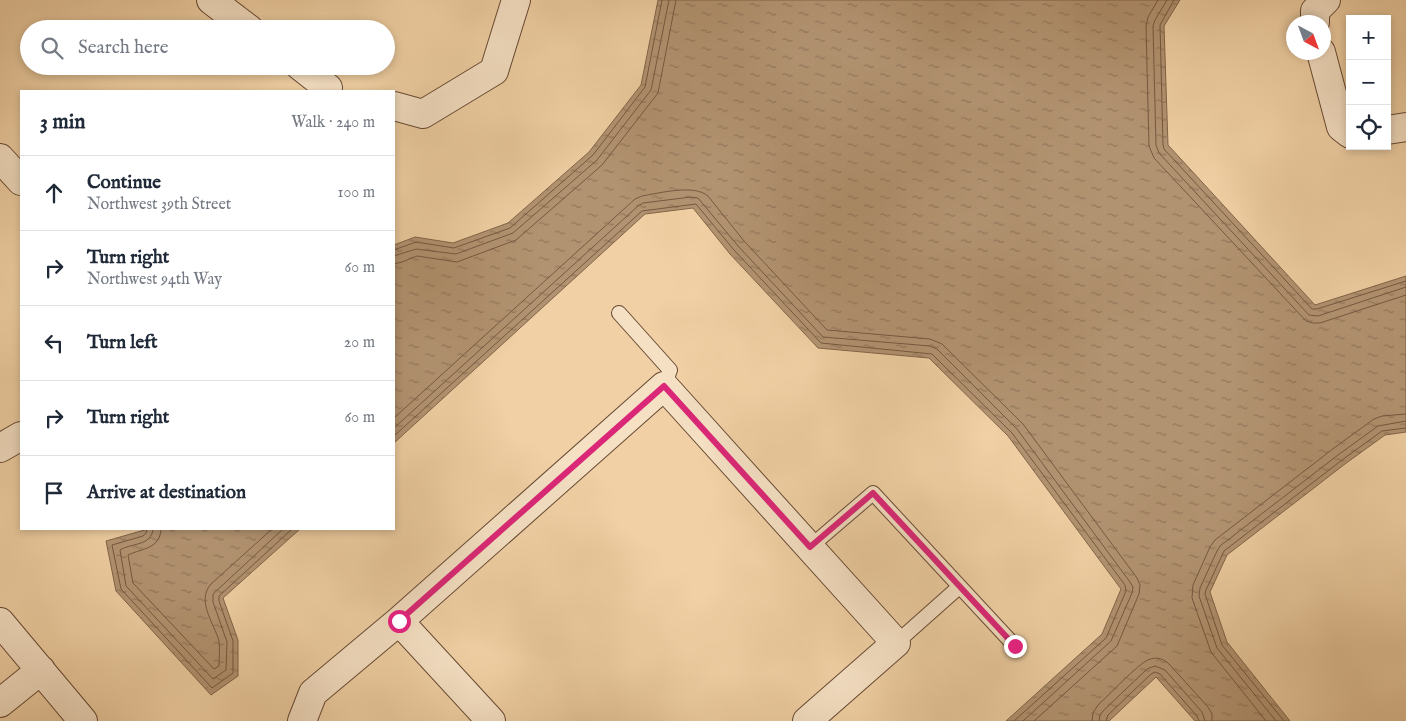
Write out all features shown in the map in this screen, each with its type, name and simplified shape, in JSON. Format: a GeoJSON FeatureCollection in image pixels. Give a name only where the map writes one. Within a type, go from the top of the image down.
{"type":"FeatureCollection","features":[{"type":"Feature","properties":{"kind":"street"},"geometry":{"type":"LineString","coordinates":[[211,0],[237,20]]}},
{"type":"Feature","properties":{"kind":"street"},"geometry":{"type":"LineString","coordinates":[[395,106],[423,114],[494,71],[516,0]]}},
{"type":"Feature","properties":{"kind":"street"},"geometry":{"type":"LineString","coordinates":[[1315,15],[1315,10],[1326,0]]}},
{"type":"Feature","properties":{"kind":"street"},"geometry":{"type":"LineString","coordinates":[[1323,60],[1341,127],[1346,131]]}},
{"type":"Feature","properties":{"kind":"street"},"geometry":{"type":"LineString","coordinates":[[312,75],[332,90]]}},
{"type":"Feature","properties":{"kind":"street"},"geometry":{"type":"LineString","coordinates":[[1391,129],[1406,127]]}},
{"type":"Feature","properties":{"kind":"street"},"geometry":{"type":"LineString","coordinates":[[0,158],[20,181]]}},
{"type":"Feature","properties":{"kind":"street"},"geometry":{"type":"LineString","coordinates":[[302,721],[314,693],[399,621],[664,386],[896,642],[808,721]]}},
{"type":"Feature","properties":{"kind":"street"},"geometry":{"type":"LineString","coordinates":[[0,448],[20,437]]}},
{"type":"Feature","properties":{"kind":"street"},"geometry":{"type":"LineString","coordinates":[[399,621],[492,721]]}},
{"type":"Feature","properties":{"kind":"street"},"geometry":{"type":"LineString","coordinates":[[0,622],[83,721]]}},
{"type":"Feature","properties":{"kind":"street"},"geometry":{"type":"LineString","coordinates":[[0,703],[41,670]]}},
{"type":"Feature","properties":{"kind":"lane"},"geometry":{"type":"LineString","coordinates":[[619,313],[670,370],[664,386]]}},
{"type":"Feature","properties":{"kind":"lane"},"geometry":{"type":"LineString","coordinates":[[810,547],[873,493],[1015,646]]}},
{"type":"Feature","properties":{"kind":"lane"},"geometry":{"type":"LineString","coordinates":[[896,642],[959,586]]}},
{"type":"Feature","properties":{"kind":"water"},"geometry":{"type":"Polygon","coordinates":[[[658,0],[1180,0],[1164,26],[1168,145],[1315,305],[1406,276],[1406,432],[1385,435],[1227,555],[1210,592],[1227,642],[1290,721],[1195,721],[1156,677],[1109,721],[1006,721],[1102,634],[1121,589],[1008,436],[929,358],[818,348],[730,254],[693,208],[645,214],[395,442],[395,245],[415,237],[453,243],[508,223],[589,152],[641,85],[658,0]]]}},
{"type":"Feature","properties":{"kind":"water"},"geometry":{"type":"Polygon","coordinates":[[[144,530],[299,530],[223,598],[238,640],[238,676],[211,695],[116,591],[106,541],[144,530]]]}},
{"type":"Feature","properties":{"kind":"route"},"geometry":{"type":"LineString","coordinates":[[399,621],[664,386],[810,547],[873,493],[1015,646]]}}]}
